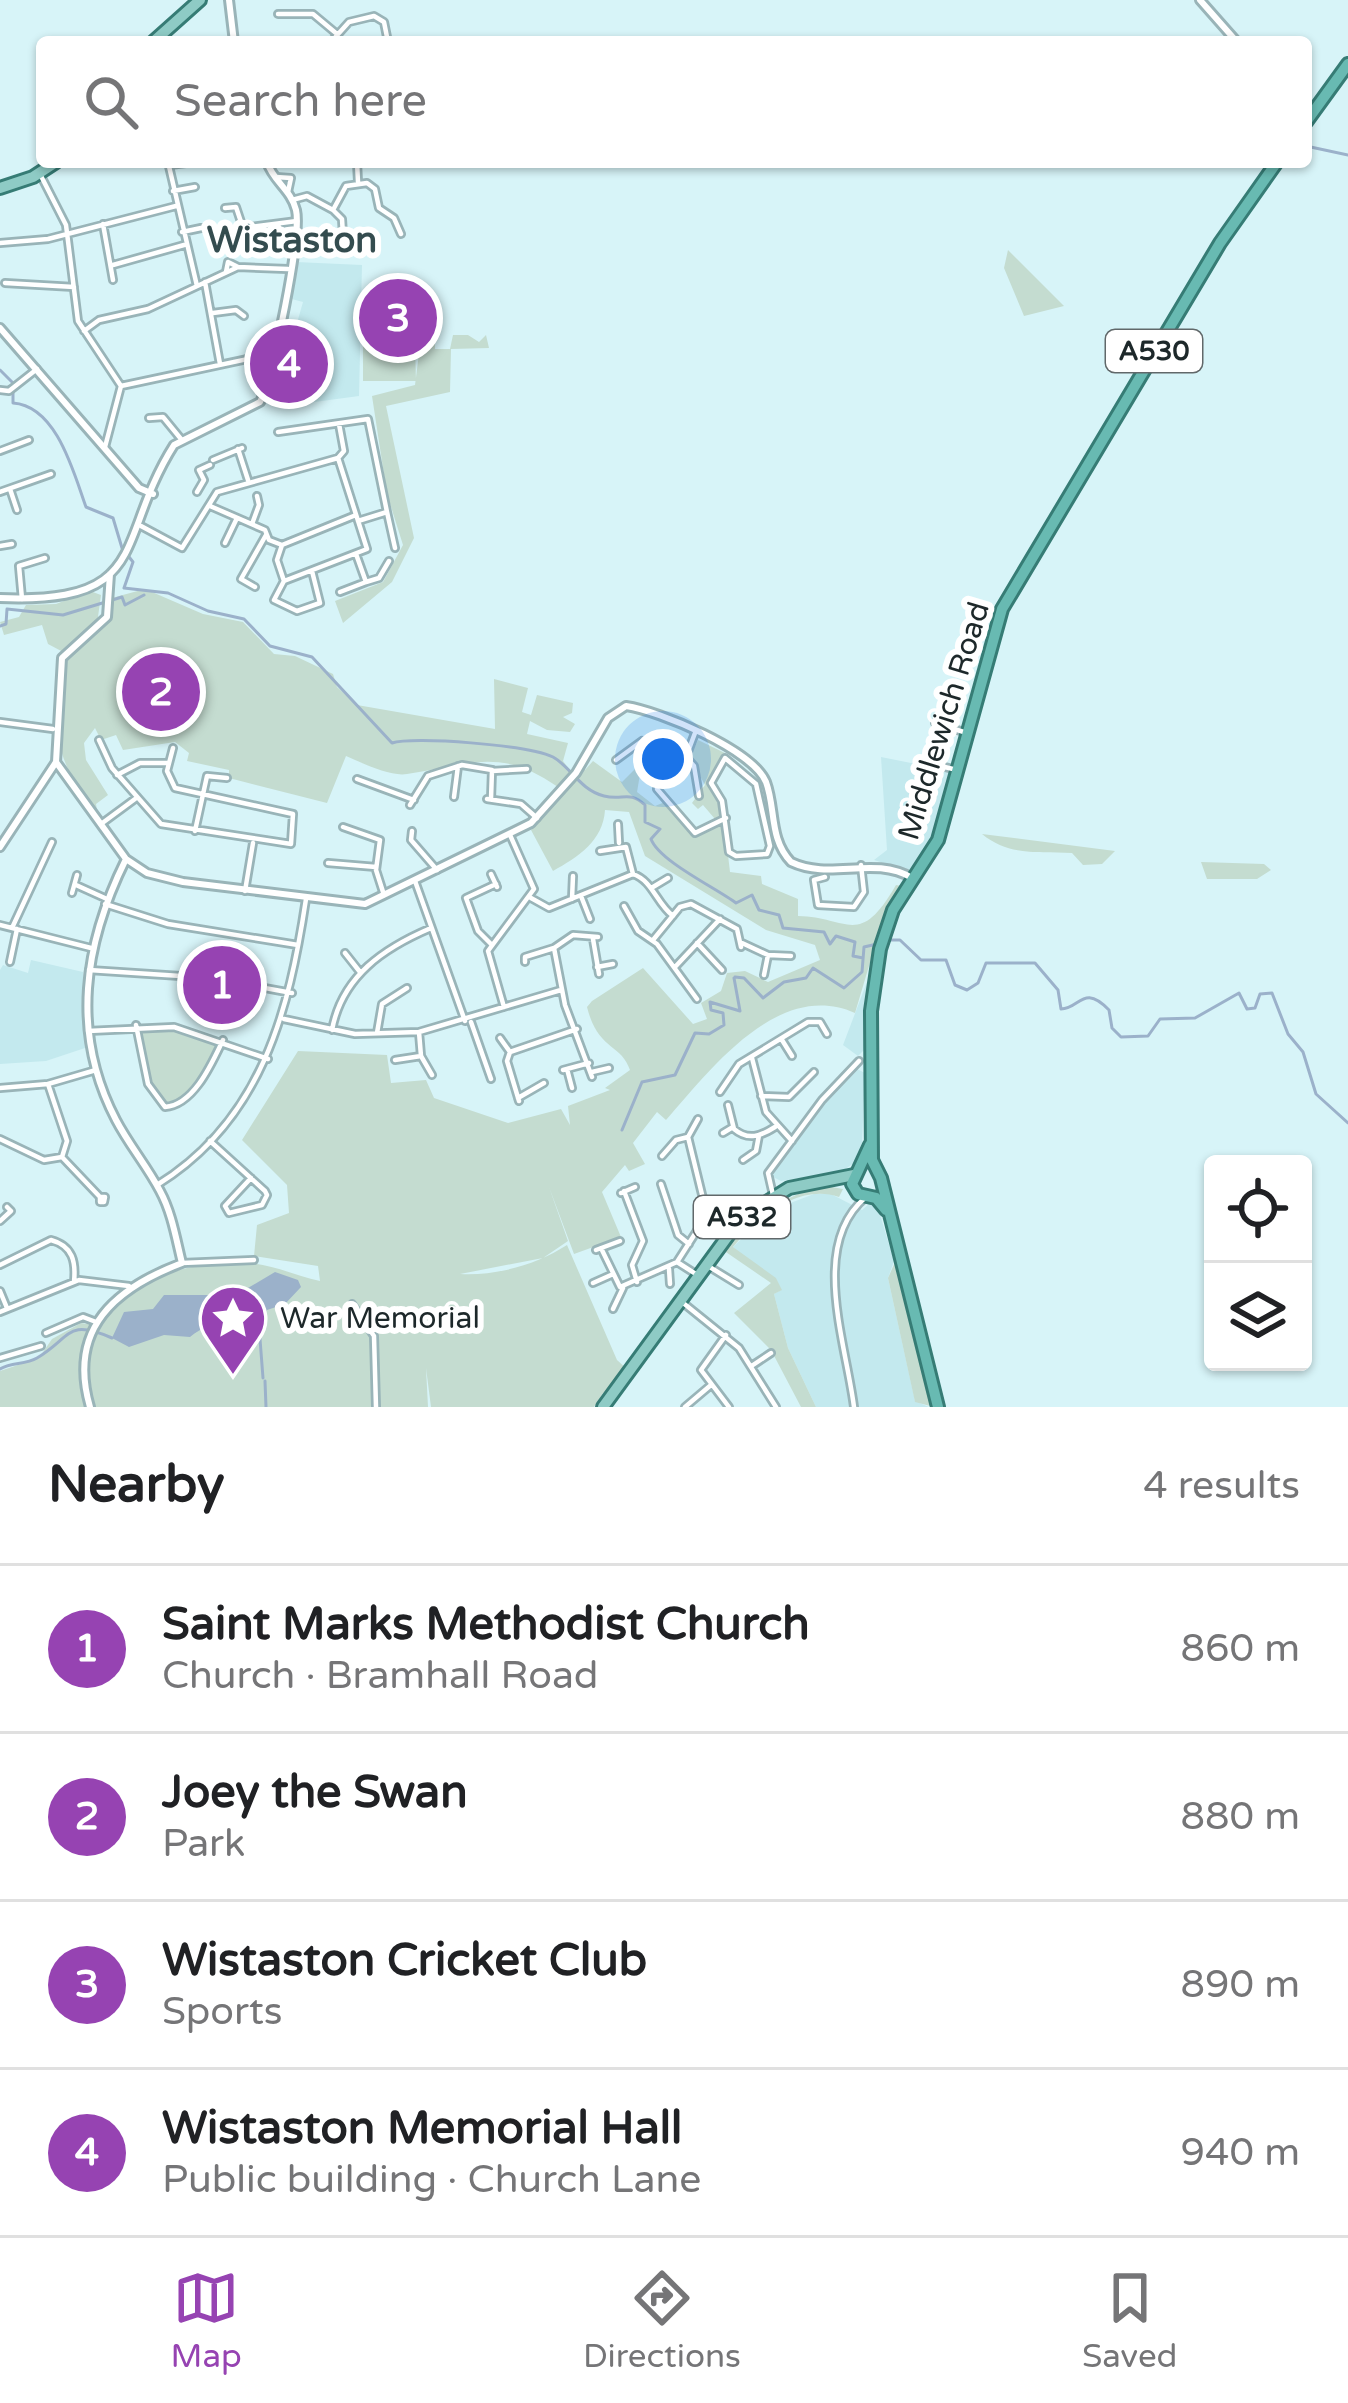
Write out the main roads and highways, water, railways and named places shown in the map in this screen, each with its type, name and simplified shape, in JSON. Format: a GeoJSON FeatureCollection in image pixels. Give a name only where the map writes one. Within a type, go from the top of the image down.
{"type":"FeatureCollection","features":[{"type":"Feature","properties":{"kind":"highway"},"geometry":{"type":"LineString","coordinates":[[1312,110],[1348,64]]}},
{"type":"Feature","properties":{"kind":"highway","name":"Middlewich Road"},"geometry":{"type":"LineString","coordinates":[[882,1183],[872,1142],[871,1011],[880,949],[909,882],[938,840],[1012,588],[1220,243],[1273,168]]}},
{"type":"Feature","properties":{"kind":"highway","name":"Middlewich Road"},"geometry":{"type":"LineString","coordinates":[[856,1172],[872,1142]]}},
{"type":"Feature","properties":{"kind":"highway"},"geometry":{"type":"LineString","coordinates":[[876,1170],[856,1172],[860,1196],[887,1212]]}},
{"type":"Feature","properties":{"kind":"highway"},"geometry":{"type":"LineString","coordinates":[[860,1196],[882,1183],[938,1407]]}},
{"type":"Feature","properties":{"kind":"main road"},"geometry":{"type":"LineString","coordinates":[[160,36],[200,0]]}},
{"type":"Feature","properties":{"kind":"main road"},"geometry":{"type":"LineString","coordinates":[[0,188],[48,168]]}},
{"type":"Feature","properties":{"kind":"main road","name":"A532"},"geometry":{"type":"LineString","coordinates":[[603,1407],[734,1226],[773,1196],[856,1172]]}},
{"type":"Feature","properties":{"kind":"main road"},"geometry":{"type":"LineString","coordinates":[[837,1180],[860,1196]]}},
{"type":"Feature","properties":{"kind":"waterway"},"geometry":{"type":"LineString","coordinates":[[1312,147],[1348,155]]}},
{"type":"Feature","properties":{"kind":"waterway"},"geometry":{"type":"LineString","coordinates":[[0,370],[13,383],[13,403],[41,416],[62,444],[86,507],[113,518],[122,548],[133,562],[124,588],[168,593],[208,611],[244,619],[270,646],[312,657],[392,743],[471,743],[540,753],[553,757],[596,793],[635,798],[645,805],[645,822],[660,829],[651,839],[656,847],[689,874],[736,903],[752,895],[759,910],[779,915],[783,928],[824,932],[830,944],[836,936],[855,942],[853,956],[863,958]]}},
{"type":"Feature","properties":{"kind":"waterway"},"geometry":{"type":"LineString","coordinates":[[0,626],[6,624],[7,609],[63,615],[122,597],[125,605],[144,595]]}},
{"type":"Feature","properties":{"kind":"waterway"},"geometry":{"type":"LineString","coordinates":[[886,940],[900,940],[921,960],[946,960],[955,985],[967,990],[978,983],[986,963],[1035,963],[1058,990],[1061,1009],[1093,998],[1109,1010],[1112,1028],[1121,1037],[1148,1036],[1160,1019],[1195,1018],[1239,993],[1247,1009],[1255,1008],[1260,994],[1272,993],[1288,1034],[1303,1052],[1316,1094],[1348,1123]]}},
{"type":"Feature","properties":{"kind":"waterway"},"geometry":{"type":"LineString","coordinates":[[735,977],[744,978],[763,998],[784,982],[806,978],[813,968],[844,988],[862,972],[864,947],[877,944]]}},
{"type":"Feature","properties":{"kind":"waterway"},"geometry":{"type":"LineString","coordinates":[[622,1130],[642,1082],[675,1075],[695,1033],[709,1034],[724,1025],[723,1013],[711,1010],[710,1002],[740,1011],[734,978]]}},
{"type":"Feature","properties":{"kind":"waterway"},"geometry":{"type":"LineString","coordinates":[[259,1326],[263,1378]]}},
{"type":"Feature","properties":{"kind":"waterway"},"geometry":{"type":"LineString","coordinates":[[0,1369],[37,1358],[77,1330],[112,1338]]}},
{"type":"Feature","properties":{"kind":"waterway"},"geometry":{"type":"LineString","coordinates":[[265,1381],[266,1407]]}},
{"type":"Feature","properties":{"kind":"place","name":"Wistaston Cricket Club"},"geometry":{"type":"Point","coordinates":[398,318]}},
{"type":"Feature","properties":{"kind":"place","name":"Wistaston Memorial Hall"},"geometry":{"type":"Point","coordinates":[289,364]}},
{"type":"Feature","properties":{"kind":"place","name":"Joey the Swan"},"geometry":{"type":"Point","coordinates":[161,692]}},
{"type":"Feature","properties":{"kind":"place","name":"Saint Marks Methodist Church"},"geometry":{"type":"Point","coordinates":[222,985]}},
{"type":"Feature","properties":{"kind":"place","name":"War Memorial"},"geometry":{"type":"Point","coordinates":[233,1377]}},
{"type":"Feature","properties":{"kind":"district","name":"Wistaston"},"geometry":{"type":"Point","coordinates":[292,240]}}]}
